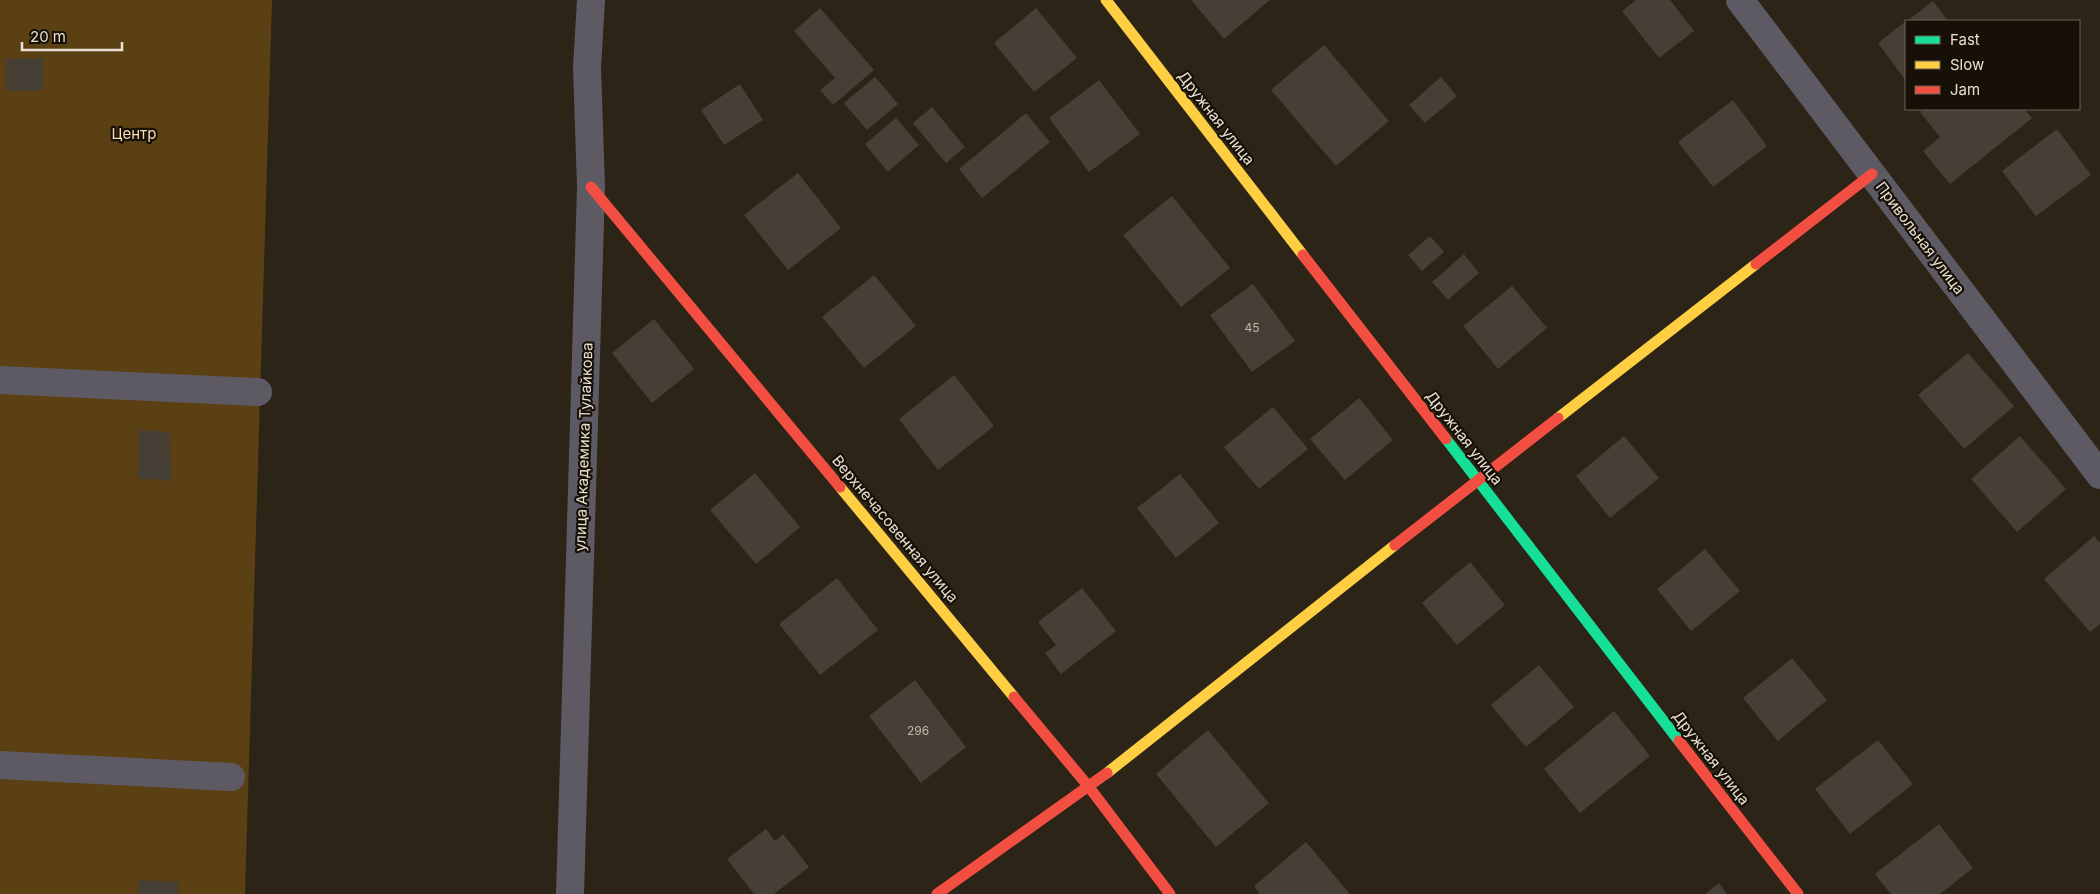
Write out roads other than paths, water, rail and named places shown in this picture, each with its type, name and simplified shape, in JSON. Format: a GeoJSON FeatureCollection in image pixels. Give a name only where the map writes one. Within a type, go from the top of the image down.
{"type":"FeatureCollection","features":[{"type":"Feature","properties":{"kind":"street","name":"улица Академика Тулайкова"},"geometry":{"type":"LineString","coordinates":[[570,894],[592,187],[587,68],[591,0]]}},
{"type":"Feature","properties":{"kind":"street","name":"Дружная улица"},"geometry":{"type":"LineString","coordinates":[[1106,0],[1798,894]]}},
{"type":"Feature","properties":{"kind":"street","name":"Привольная улица"},"geometry":{"type":"LineString","coordinates":[[1740,0],[2100,475]]}},
{"type":"Feature","properties":{"kind":"street"},"geometry":{"type":"LineString","coordinates":[[937,894],[1088,787],[1477,480],[1872,174]]}},
{"type":"Feature","properties":{"kind":"street","name":"Верхнечасовенная улица"},"geometry":{"type":"LineString","coordinates":[[592,187],[1088,787],[1170,894]]}},
{"type":"Feature","properties":{"kind":"street"},"geometry":{"type":"LineString","coordinates":[[0,380],[258,392]]}},
{"type":"Feature","properties":{"kind":"street"},"geometry":{"type":"LineString","coordinates":[[0,765],[231,777]]}},
{"type":"Feature","properties":{"kind":"park label","name":"Центр"},"geometry":{"type":"Point","coordinates":[134,134]}}]}
